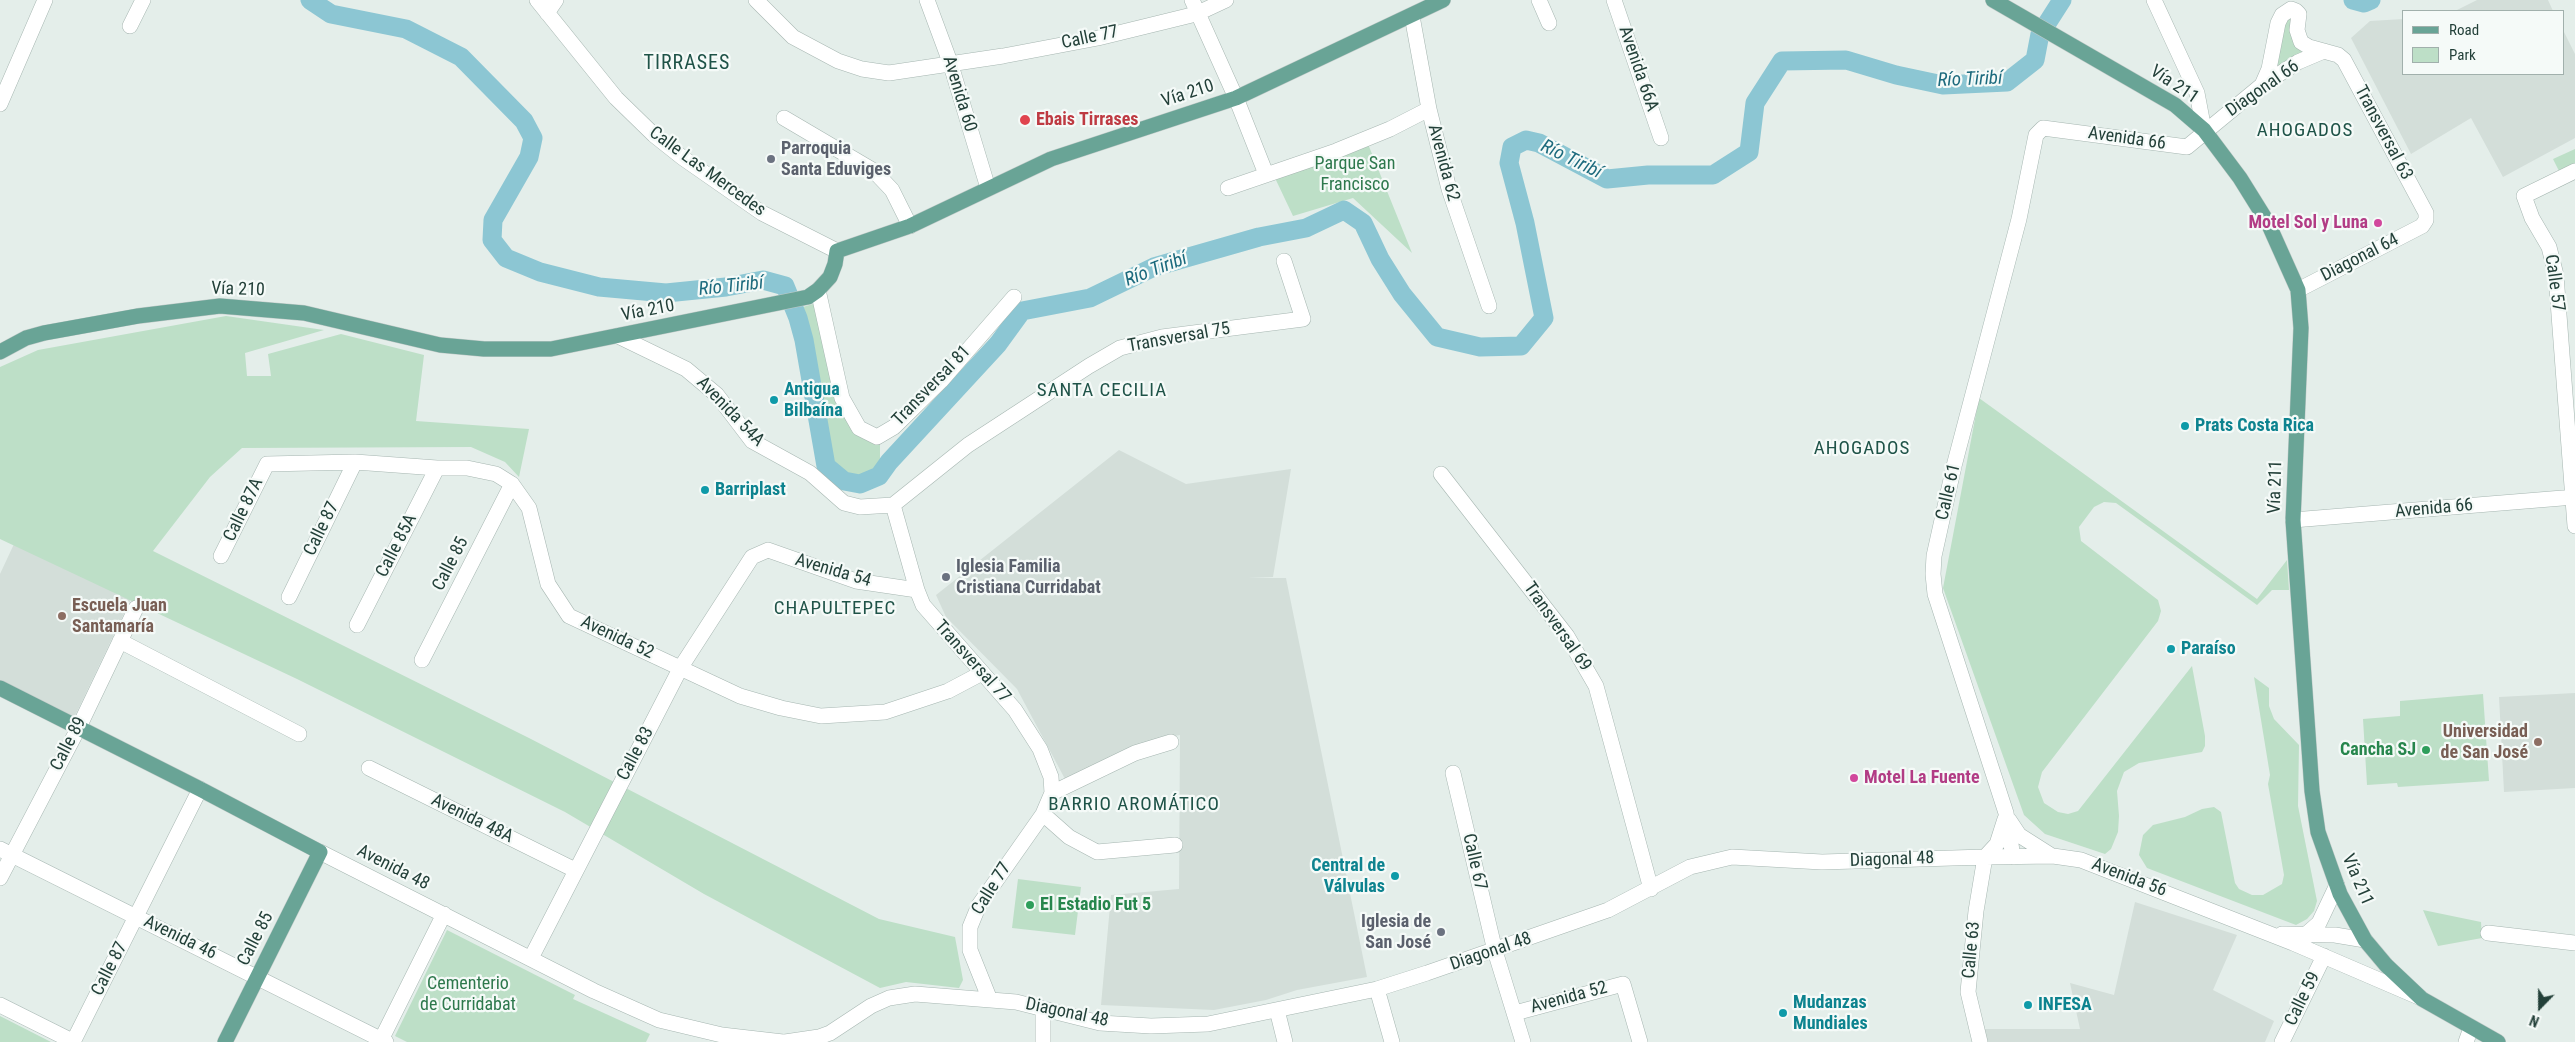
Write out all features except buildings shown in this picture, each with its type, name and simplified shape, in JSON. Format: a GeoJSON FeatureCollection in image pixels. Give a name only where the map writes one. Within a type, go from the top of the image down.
{"type":"FeatureCollection","features":[{"type":"Feature","properties":{"kind":"main road","name":"Vía 210"},"geometry":{"type":"LineString","coordinates":[[837,251],[910,226],[1051,159],[1236,98],[1443,0]]}},
{"type":"Feature","properties":{"kind":"main road","name":"Vía 211"},"geometry":{"type":"LineString","coordinates":[[1993,0],[2069,42],[2175,105],[2204,130],[2240,178],[2268,223],[2298,290],[2301,364],[2293,520],[2314,814],[2318,832],[2337,886],[2365,940],[2386,965],[2422,999],[2468,1035],[2498,1042]]}},
{"type":"Feature","properties":{"kind":"main road"},"geometry":{"type":"LineString","coordinates":[[813,294],[830,277],[837,251]]}},
{"type":"Feature","properties":{"kind":"main road","name":"Vía 210"},"geometry":{"type":"LineString","coordinates":[[0,352],[26,338],[44,333],[138,316],[220,306],[304,313],[440,344],[484,349],[551,349],[766,307],[813,294]]}},
{"type":"Feature","properties":{"kind":"main road","name":"Avenida 48"},"geometry":{"type":"LineString","coordinates":[[0,688],[320,852]]}},
{"type":"Feature","properties":{"kind":"main road","name":"Calle 85"},"geometry":{"type":"LineString","coordinates":[[224,1042],[320,852]]}},
{"type":"Feature","properties":{"kind":"street"},"geometry":{"type":"LineString","coordinates":[[0,104],[45,0]]}},
{"type":"Feature","properties":{"kind":"street"},"geometry":{"type":"LineString","coordinates":[[130,26],[142,0]]}},
{"type":"Feature","properties":{"kind":"street","name":"Calle Las Mercedes"},"geometry":{"type":"LineString","coordinates":[[537,0],[616,98],[654,135],[683,158],[762,213],[837,251]]}},
{"type":"Feature","properties":{"kind":"street"},"geometry":{"type":"LineString","coordinates":[[547,13],[556,0]]}},
{"type":"Feature","properties":{"kind":"street","name":"Calle 77"},"geometry":{"type":"LineString","coordinates":[[756,0],[793,37],[838,61],[862,69],[889,73],[950,62],[1004,56],[1098,38],[1194,7],[1226,0]]}},
{"type":"Feature","properties":{"kind":"street","name":"Avenida 60"},"geometry":{"type":"LineString","coordinates":[[927,0],[950,62],[988,188]]}},
{"type":"Feature","properties":{"kind":"street"},"geometry":{"type":"LineString","coordinates":[[1539,0],[1549,23]]}},
{"type":"Feature","properties":{"kind":"street","name":"Avenida 66A"},"geometry":{"type":"LineString","coordinates":[[1614,0],[1661,138]]}},
{"type":"Feature","properties":{"kind":"street"},"geometry":{"type":"LineString","coordinates":[[2154,0],[2196,93],[2204,130]]}},
{"type":"Feature","properties":{"kind":"street"},"geometry":{"type":"LineString","coordinates":[[1194,7],[1236,98],[1266,174]]}},
{"type":"Feature","properties":{"kind":"street","name":"Transversal 63"},"geometry":{"type":"LineString","coordinates":[[2262,85],[2269,69],[2278,23],[2282,15],[2291,9],[2299,14],[2297,30],[2301,42],[2338,55],[2344,60],[2426,213],[2426,220],[2422,226]]}},
{"type":"Feature","properties":{"kind":"street","name":"Avenida 62"},"geometry":{"type":"LineString","coordinates":[[1412,16],[1429,110],[1449,189],[1488,306]]}},
{"type":"Feature","properties":{"kind":"street","name":"Diagonal 66"},"geometry":{"type":"LineString","coordinates":[[2204,130],[2262,85],[2298,62],[2324,51]]}},
{"type":"Feature","properties":{"kind":"street"},"geometry":{"type":"LineString","coordinates":[[1228,188],[1336,150],[1390,129],[1429,110]]}},
{"type":"Feature","properties":{"kind":"street"},"geometry":{"type":"LineString","coordinates":[[784,118],[874,171],[892,190],[910,226]]}},
{"type":"Feature","properties":{"kind":"street","name":"Avenida 66"},"geometry":{"type":"LineString","coordinates":[[2043,128],[2186,147],[2204,130]]}},
{"type":"Feature","properties":{"kind":"street","name":"Calle 61"},"geometry":{"type":"LineString","coordinates":[[2013,857],[2006,812],[1935,594],[1934,561],[1954,466],[2019,219],[2036,135],[2043,128]]}},
{"type":"Feature","properties":{"kind":"street","name":"Calle 57"},"geometry":{"type":"LineString","coordinates":[[2575,171],[2524,196],[2532,218],[2549,247],[2556,275],[2575,526]]}},
{"type":"Feature","properties":{"kind":"street","name":"Diagonal 64"},"geometry":{"type":"LineString","coordinates":[[2298,290],[2422,226]]}},
{"type":"Feature","properties":{"kind":"street","name":"Transversal 75"},"geometry":{"type":"LineString","coordinates":[[893,505],[963,449],[1088,366],[1120,348],[1154,338],[1303,319],[1284,260]]}},
{"type":"Feature","properties":{"kind":"street","name":"Transversal 81"},"geometry":{"type":"LineString","coordinates":[[813,294],[842,398],[859,428],[877,437],[894,427],[941,381],[1014,297]]}},
{"type":"Feature","properties":{"kind":"street","name":"Avenida 54A"},"geometry":{"type":"LineString","coordinates":[[618,336],[686,368],[717,395],[752,441],[810,473],[844,503],[860,507],[893,505]]}},
{"type":"Feature","properties":{"kind":"street","name":"Avenida 52"},"geometry":{"type":"LineString","coordinates":[[267,464],[355,462],[437,468],[467,468],[496,474],[512,484],[529,508],[548,584],[569,616],[740,696],[781,708],[821,716],[885,712],[948,691],[982,673]]}},
{"type":"Feature","properties":{"kind":"street","name":"Calle 87"},"geometry":{"type":"LineString","coordinates":[[289,597],[355,462]]}},
{"type":"Feature","properties":{"kind":"street","name":"Calle 87A"},"geometry":{"type":"LineString","coordinates":[[221,556],[267,464]]}},
{"type":"Feature","properties":{"kind":"street","name":"Calle 85A"},"geometry":{"type":"LineString","coordinates":[[357,625],[437,468]]}},
{"type":"Feature","properties":{"kind":"street","name":"Transversal 69"},"geometry":{"type":"LineString","coordinates":[[1442,474],[1567,636],[1596,686],[1651,889]]}},
{"type":"Feature","properties":{"kind":"street","name":"Calle 85"},"geometry":{"type":"LineString","coordinates":[[422,660],[512,484]]}},
{"type":"Feature","properties":{"kind":"street","name":"Avenida 66"},"geometry":{"type":"LineString","coordinates":[[2293,520],[2574,497]]}},
{"type":"Feature","properties":{"kind":"street","name":"Transversal 77"},"geometry":{"type":"LineString","coordinates":[[893,505],[917,590],[924,606],[934,620],[1015,710],[1040,749],[1051,777],[1052,793]]}},
{"type":"Feature","properties":{"kind":"street","name":"Avenida 54"},"geometry":{"type":"LineString","coordinates":[[752,557],[768,550],[856,582],[917,590]]}},
{"type":"Feature","properties":{"kind":"street","name":"Calle 83"},"geometry":{"type":"LineString","coordinates":[[531,958],[681,667],[752,557]]}},
{"type":"Feature","properties":{"kind":"street","name":"Calle 89"},"geometry":{"type":"LineString","coordinates":[[0,878],[6,852],[79,727],[136,608]]}},
{"type":"Feature","properties":{"kind":"street"},"geometry":{"type":"LineString","coordinates":[[120,641],[299,734]]}},
{"type":"Feature","properties":{"kind":"street"},"geometry":{"type":"LineString","coordinates":[[1171,742],[1135,753],[1052,793],[1043,814],[1069,837],[1097,852],[1174,845]]}},
{"type":"Feature","properties":{"kind":"street","name":"Avenida 48A"},"geometry":{"type":"LineString","coordinates":[[369,768],[575,870]]}},
{"type":"Feature","properties":{"kind":"street","name":"Calle 67"},"geometry":{"type":"LineString","coordinates":[[1453,772],[1494,951],[1523,1042]]}},
{"type":"Feature","properties":{"kind":"street","name":"Calle 87"},"geometry":{"type":"LineString","coordinates":[[73,1042],[200,789]]}},
{"type":"Feature","properties":{"kind":"street"},"geometry":{"type":"LineString","coordinates":[[2006,812],[2019,835],[2053,856]]}},
{"type":"Feature","properties":{"kind":"street"},"geometry":{"type":"LineString","coordinates":[[1985,857],[1996,844],[2006,812]]}},
{"type":"Feature","properties":{"kind":"street","name":"Calle 77"},"geometry":{"type":"LineString","coordinates":[[990,1000],[968,939],[974,916],[1043,814]]}},
{"type":"Feature","properties":{"kind":"street","name":"Avenida 46"},"geometry":{"type":"LineString","coordinates":[[6,852],[383,1041]]}},
{"type":"Feature","properties":{"kind":"street","name":"Avenida 48"},"geometry":{"type":"LineString","coordinates":[[320,852],[594,991],[659,1020],[722,1035],[784,1042],[807,1040],[830,1033],[851,1017],[889,998],[915,994],[990,1000]]}},
{"type":"Feature","properties":{"kind":"street","name":"Avenida 56"},"geometry":{"type":"LineString","coordinates":[[1985,857],[2053,856],[2081,860],[2104,867],[2267,932],[2422,999]]}},
{"type":"Feature","properties":{"kind":"street","name":"Diagonal 48"},"geometry":{"type":"LineString","coordinates":[[990,1000],[1016,1002],[1100,1023],[1151,1026],[1208,1024],[1377,989],[1494,951],[1608,910],[1690,867],[1732,857],[1866,862],[1985,857]]}},
{"type":"Feature","properties":{"kind":"street","name":"Calle 63"},"geometry":{"type":"LineString","coordinates":[[1980,1042],[1968,992],[1976,911],[1985,857]]}},
{"type":"Feature","properties":{"kind":"street"},"geometry":{"type":"LineString","coordinates":[[2293,943],[2307,935],[2322,918],[2337,886]]}},
{"type":"Feature","properties":{"kind":"street"},"geometry":{"type":"LineString","coordinates":[[383,1041],[444,914]]}},
{"type":"Feature","properties":{"kind":"street","name":"Avenida 56"},"geometry":{"type":"LineString","coordinates":[[2267,932],[2335,935],[2365,940]]}},
{"type":"Feature","properties":{"kind":"street"},"geometry":{"type":"LineString","coordinates":[[2488,933],[2575,943]]}},
{"type":"Feature","properties":{"kind":"street","name":"Calle 59"},"geometry":{"type":"LineString","coordinates":[[2282,1042],[2324,956]]}},
{"type":"Feature","properties":{"kind":"street"},"geometry":{"type":"LineString","coordinates":[[962,997],[975,983],[979,973],[1016,1002]]}},
{"type":"Feature","properties":{"kind":"street","name":"Avenida 52"},"geometry":{"type":"LineString","coordinates":[[1515,1013],[1624,984],[1640,1042]]}},
{"type":"Feature","properties":{"kind":"street"},"geometry":{"type":"LineString","coordinates":[[1377,989],[1392,1042]]}},
{"type":"Feature","properties":{"kind":"street"},"geometry":{"type":"LineString","coordinates":[[0,1005],[73,1042]]}},
{"type":"Feature","properties":{"kind":"street"},"geometry":{"type":"LineString","coordinates":[[1043,1010],[1043,1042]]}},
{"type":"Feature","properties":{"kind":"street"},"geometry":{"type":"LineString","coordinates":[[1277,1010],[1286,1042]]}},
{"type":"Feature","properties":{"kind":"shaded area"},"geometry":{"type":"Polygon","coordinates":[[[2477,0],[2548,0],[2553,10],[2457,10],[2477,0]]]}},
{"type":"Feature","properties":{"kind":"shaded area"},"geometry":{"type":"Polygon","coordinates":[[[2402,19],[2402,75],[2565,75],[2565,34],[2575,54],[2575,138],[2503,177],[2471,118],[2411,154],[2351,38],[2370,21],[2402,19]]]}},
{"type":"Feature","properties":{"kind":"shaded area"},"geometry":{"type":"Polygon","coordinates":[[[1119,450],[1186,484],[1291,469],[1273,577],[1248,578],[1286,578],[1367,977],[1297,990],[1266,1000],[1214,1010],[1101,1005],[1111,895],[1179,889],[1180,735],[1152,740],[1065,779],[1017,689],[946,617],[936,595],[1119,450]]]}},
{"type":"Feature","properties":{"kind":"shaded area","name":"Escuela Juan Santamaría"},"geometry":{"type":"Polygon","coordinates":[[[14,544],[131,599],[74,718],[0,683],[0,574],[14,544]]]}},
{"type":"Feature","properties":{"kind":"shaded area","name":"Universidad de San José"},"geometry":{"type":"Polygon","coordinates":[[[2575,693],[2575,788],[2504,792],[2499,697],[2575,693]]]}},
{"type":"Feature","properties":{"kind":"shaded area"},"geometry":{"type":"Polygon","coordinates":[[[2135,902],[2237,935],[2213,990],[2274,1021],[2265,1042],[1986,1042],[1984,1029],[2080,1029],[2070,983],[2114,995],[2135,902]]]}},
{"type":"Feature","properties":{"kind":"green space"},"geometry":{"type":"Polygon","coordinates":[[[2292,11],[2313,51],[2272,69],[2280,24],[2292,11]]]}},
{"type":"Feature","properties":{"kind":"green space","name":"Parque San Francisco"},"geometry":{"type":"Polygon","coordinates":[[[1368,144],[1412,253],[1353,198],[1293,216],[1275,178],[1368,144]]]}},
{"type":"Feature","properties":{"kind":"green space"},"geometry":{"type":"Polygon","coordinates":[[[2575,149],[2575,166],[2560,173],[2553,159],[2575,149]]]}},
{"type":"Feature","properties":{"kind":"green space"},"geometry":{"type":"Polygon","coordinates":[[[819,302],[839,398],[880,440],[880,470],[856,479],[841,474],[827,461],[810,329],[803,307],[819,302]]]}},
{"type":"Feature","properties":{"kind":"green space"},"geometry":{"type":"Polygon","coordinates":[[[226,316],[324,330],[245,353],[247,376],[271,376],[268,354],[341,334],[424,355],[416,421],[529,429],[519,477],[505,462],[471,447],[242,448],[210,477],[153,551],[529,738],[879,919],[955,937],[963,980],[959,988],[906,982],[880,988],[704,894],[565,812],[297,679],[0,539],[0,367],[38,350],[226,316]]]}},
{"type":"Feature","properties":{"kind":"green space"},"geometry":{"type":"Polygon","coordinates":[[[1979,398],[2257,599],[2287,560],[2289,590],[2272,590],[2257,605],[2116,503],[2104,502],[2094,507],[2079,527],[2081,541],[2158,600],[2161,611],[2158,621],[2042,772],[2038,787],[2044,803],[2058,812],[2068,814],[2078,811],[2192,666],[2205,736],[2205,746],[2202,752],[2139,763],[2124,772],[2117,791],[2118,832],[2111,849],[2105,854],[2045,834],[2024,815],[1943,588],[1979,398]]]}},
{"type":"Feature","properties":{"kind":"green space"},"geometry":{"type":"Polygon","coordinates":[[[2254,677],[2269,688],[2269,706],[2274,719],[2299,745],[2298,806],[2317,901],[2314,911],[2307,919],[2296,925],[2147,868],[2139,855],[2143,835],[2153,825],[2214,807],[2221,812],[2235,883],[2239,889],[2252,895],[2263,895],[2282,884],[2284,875],[2268,784],[2270,775],[2254,677]]]}},
{"type":"Feature","properties":{"kind":"green space","name":"Cancha SJ"},"geometry":{"type":"Polygon","coordinates":[[[2483,694],[2489,781],[2398,787],[2397,783],[2367,785],[2363,719],[2400,716],[2400,701],[2483,694]]]}},
{"type":"Feature","properties":{"kind":"green space"},"geometry":{"type":"Polygon","coordinates":[[[1018,879],[1081,887],[1075,935],[1012,928],[1018,879]]]}},
{"type":"Feature","properties":{"kind":"green space"},"geometry":{"type":"Polygon","coordinates":[[[2423,910],[2481,922],[2482,938],[2438,946],[2423,910]]]}},
{"type":"Feature","properties":{"kind":"green space","name":"Cementerio de Curridabat"},"geometry":{"type":"Polygon","coordinates":[[[447,930],[575,995],[573,999],[650,1034],[646,1042],[407,1042],[395,1036],[447,930]]]}},
{"type":"Feature","properties":{"kind":"green space"},"geometry":{"type":"Polygon","coordinates":[[[0,1016],[51,1042],[0,1042],[0,1016]]]}},
{"type":"Feature","properties":{"kind":"waterway","name":"Río Tiribí"},"geometry":{"type":"LineString","coordinates":[[310,0],[331,14],[406,29],[461,57],[524,121],[533,138],[529,157],[493,220],[492,240],[506,258],[540,272],[599,287],[666,293],[726,287],[763,280],[785,286],[798,318],[804,340],[826,466],[844,481],[860,484],[879,476],[889,462],[998,344],[1022,311],[1090,298],[1154,267],[1259,237],[1306,228],[1344,210],[1363,223],[1380,259],[1402,294],[1437,337],[1480,347],[1521,346],[1544,318],[1525,223],[1509,163],[1512,147],[1526,140],[1539,143],[1607,179],[1648,175],[1713,175],[1749,152],[1755,103],[1782,61],[1846,60],[1896,75],[1943,85],[2007,82],[2035,60],[2040,34]]}},
{"type":"Feature","properties":{"kind":"waterway","name":"Río Tiribí"},"geometry":{"type":"LineString","coordinates":[[2046,25],[2062,0]]}},
{"type":"Feature","properties":{"kind":"waterway","name":"Río Tiribí"},"geometry":{"type":"LineString","coordinates":[[2353,0],[2364,3],[2371,0]]}},
{"type":"Feature","properties":{"kind":"place","name":"Ebais Tirrases"},"geometry":{"type":"Point","coordinates":[1025,120]}},
{"type":"Feature","properties":{"kind":"place","name":"Parroquia Santa Eduviges"},"geometry":{"type":"Point","coordinates":[771,159]}},
{"type":"Feature","properties":{"kind":"place","name":"Motel Sol y Luna"},"geometry":{"type":"Point","coordinates":[2378,223]}},
{"type":"Feature","properties":{"kind":"place","name":"Antigua Bilbaína"},"geometry":{"type":"Point","coordinates":[774,400]}},
{"type":"Feature","properties":{"kind":"place","name":"Prats Costa Rica"},"geometry":{"type":"Point","coordinates":[2185,426]}},
{"type":"Feature","properties":{"kind":"place","name":"Barriplast"},"geometry":{"type":"Point","coordinates":[705,490]}},
{"type":"Feature","properties":{"kind":"place","name":"Iglesia Familia Cristiana Curridabat"},"geometry":{"type":"Point","coordinates":[946,577]}},
{"type":"Feature","properties":{"kind":"place","name":"Escuela Juan Santamaría"},"geometry":{"type":"Point","coordinates":[62,616]}},
{"type":"Feature","properties":{"kind":"place","name":"Paraíso"},"geometry":{"type":"Point","coordinates":[2171,649]}},
{"type":"Feature","properties":{"kind":"place","name":"Universidad de San José"},"geometry":{"type":"Point","coordinates":[2538,742]}},
{"type":"Feature","properties":{"kind":"place","name":"Cancha SJ"},"geometry":{"type":"Point","coordinates":[2426,750]}},
{"type":"Feature","properties":{"kind":"place","name":"Motel La Fuente"},"geometry":{"type":"Point","coordinates":[1854,778]}},
{"type":"Feature","properties":{"kind":"place","name":"Central de Válvulas"},"geometry":{"type":"Point","coordinates":[1395,876]}},
{"type":"Feature","properties":{"kind":"place","name":"El Estadio Fut 5"},"geometry":{"type":"Point","coordinates":[1030,905]}},
{"type":"Feature","properties":{"kind":"place","name":"Iglesia de San José"},"geometry":{"type":"Point","coordinates":[1441,932]}},
{"type":"Feature","properties":{"kind":"place","name":"INFESA"},"geometry":{"type":"Point","coordinates":[2028,1005]}},
{"type":"Feature","properties":{"kind":"place","name":"Mudanzas Mundiales"},"geometry":{"type":"Point","coordinates":[1783,1013]}},
{"type":"Feature","properties":{"kind":"district","name":"TIRRASES"},"geometry":{"type":"Point","coordinates":[687,64]}},
{"type":"Feature","properties":{"kind":"district","name":"AHOGADOS"},"geometry":{"type":"Point","coordinates":[2305,131]}},
{"type":"Feature","properties":{"kind":"district","name":"SANTA CECILIA"},"geometry":{"type":"Point","coordinates":[1102,391]}},
{"type":"Feature","properties":{"kind":"district","name":"AHOGADOS"},"geometry":{"type":"Point","coordinates":[1862,449]}},
{"type":"Feature","properties":{"kind":"district","name":"CHAPULTEPEC"},"geometry":{"type":"Point","coordinates":[835,609]}},
{"type":"Feature","properties":{"kind":"district","name":"BARRIO AROMÁTICO"},"geometry":{"type":"Point","coordinates":[1134,805]}}]}
